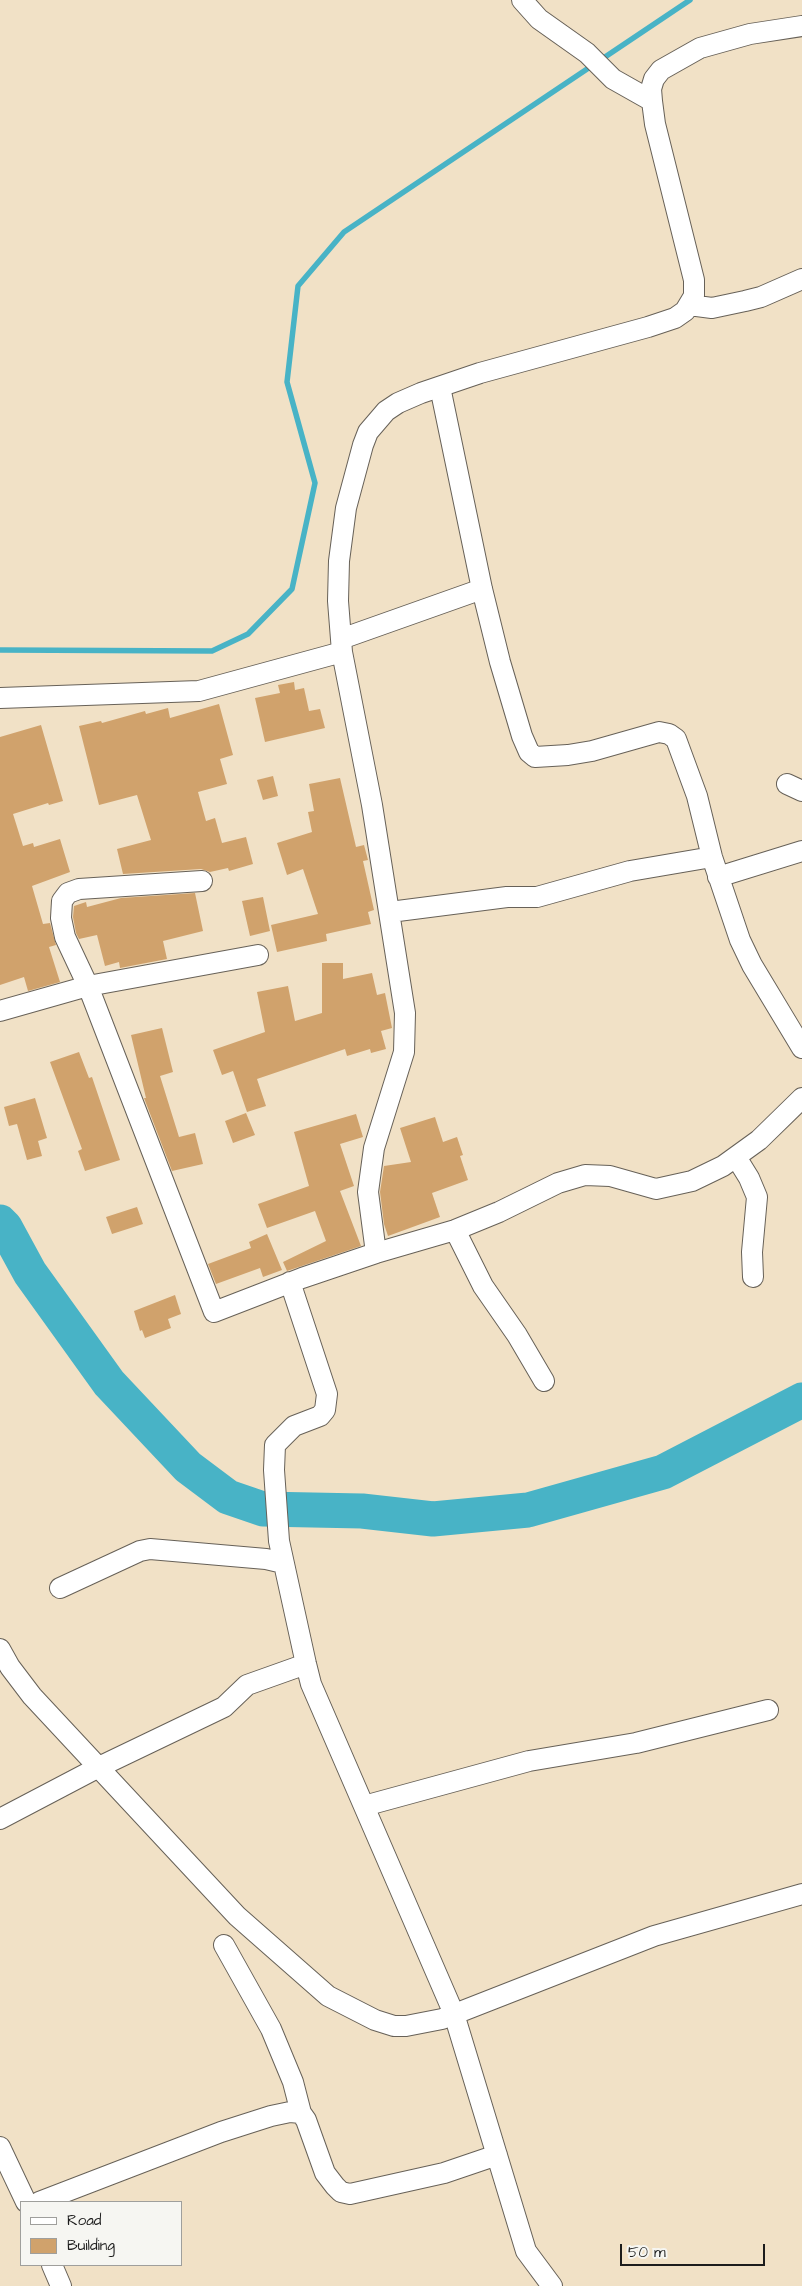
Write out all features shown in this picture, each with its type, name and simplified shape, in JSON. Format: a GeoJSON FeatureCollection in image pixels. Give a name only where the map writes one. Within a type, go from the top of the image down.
{"type":"FeatureCollection","features":[{"type":"Feature","properties":{"kind":"street"},"geometry":{"type":"LineString","coordinates":[[522,0],[539,19],[588,53],[613,79],[652,101]]}},
{"type":"Feature","properties":{"kind":"street"},"geometry":{"type":"LineString","coordinates":[[376,1253],[368,1192],[374,1148],[404,1052],[405,1013],[390,912],[342,645],[338,602],[339,561],[346,508],[363,445],[377,420],[398,403],[480,373],[665,322],[678,316],[689,305],[694,296],[694,280],[655,124],[652,101],[654,79],[661,70],[700,48],[750,34],[802,26]]}},
{"type":"Feature","properties":{"kind":"street"},"geometry":{"type":"LineString","coordinates":[[689,305],[712,308],[745,301],[761,297],[802,279]]}},
{"type":"Feature","properties":{"kind":"street"},"geometry":{"type":"LineString","coordinates":[[440,387],[482,588],[500,662],[522,736],[529,752],[534,757],[568,755],[592,751],[652,733],[664,732],[673,736],[680,745],[697,796],[712,857],[730,914],[752,965],[802,1048]]}},
{"type":"Feature","properties":{"kind":"street"},"geometry":{"type":"LineString","coordinates":[[0,698],[199,691],[342,645],[482,588]]}},
{"type":"Feature","properties":{"kind":"street"},"geometry":{"type":"LineString","coordinates":[[718,877],[802,851]]}},
{"type":"Feature","properties":{"kind":"street"},"geometry":{"type":"LineString","coordinates":[[390,912],[508,897],[536,897],[630,871],[712,857]]}},
{"type":"Feature","properties":{"kind":"street"},"geometry":{"type":"LineString","coordinates":[[202,881],[87,887],[68,893],[62,901],[62,918],[65,937],[88,986],[214,1312],[290,1282],[376,1253],[455,1230],[499,1212],[558,1183],[585,1175],[610,1176],[656,1189],[692,1181],[736,1157],[759,1140],[802,1098]]}},
{"type":"Feature","properties":{"kind":"street"},"geometry":{"type":"LineString","coordinates":[[0,1011],[88,986],[258,955]]}},
{"type":"Feature","properties":{"kind":"street"},"geometry":{"type":"LineString","coordinates":[[736,1157],[749,1178],[757,1197],[752,1252],[753,1277]]}},
{"type":"Feature","properties":{"kind":"street"},"geometry":{"type":"LineString","coordinates":[[455,1230],[484,1286],[517,1335],[544,1381]]}},
{"type":"Feature","properties":{"kind":"street"},"geometry":{"type":"LineString","coordinates":[[290,1282],[327,1394],[325,1410],[320,1416],[294,1426],[275,1446],[274,1470],[279,1541],[311,1684],[454,2014],[526,2251],[552,2286]]}},
{"type":"Feature","properties":{"kind":"street"},"geometry":{"type":"LineString","coordinates":[[60,1588],[140,1551],[150,1549],[266,1559],[283,1563]]}},
{"type":"Feature","properties":{"kind":"street"},"geometry":{"type":"LineString","coordinates":[[0,1649],[32,1696],[237,1916],[328,1996],[375,2020],[394,2026],[406,2026],[442,2019],[654,1936],[802,1894]]}},
{"type":"Feature","properties":{"kind":"street"},"geometry":{"type":"LineString","coordinates":[[0,1819],[99,1767],[224,1707],[247,1685],[306,1664]]}},
{"type":"Feature","properties":{"kind":"street"},"geometry":{"type":"LineString","coordinates":[[364,1806],[529,1761],[636,1742],[768,1710]]}},
{"type":"Feature","properties":{"kind":"street"},"geometry":{"type":"LineString","coordinates":[[224,1945],[271,2029],[292,2082],[300,2113],[306,2120],[326,2173],[341,2192],[350,2194],[444,2173],[497,2155]]}},
{"type":"Feature","properties":{"kind":"street"},"geometry":{"type":"LineString","coordinates":[[42,2201],[221,2132],[271,2116],[290,2112],[300,2113]]}},
{"type":"Feature","properties":{"kind":"street"},"geometry":{"type":"LineString","coordinates":[[0,2148],[26,2201]]}},
{"type":"Feature","properties":{"kind":"street"},"geometry":{"type":"LineString","coordinates":[[52,2266],[61,2286]]}},
{"type":"Feature","properties":{"kind":"building"},"geometry":{"type":"Polygon","coordinates":[[[294,682],[295,690],[304,688],[309,711],[320,709],[325,728],[265,742],[255,698],[280,693],[278,685],[294,682]]]}},
{"type":"Feature","properties":{"kind":"building"},"geometry":{"type":"Polygon","coordinates":[[[219,704],[233,755],[220,759],[227,784],[198,792],[206,821],[215,818],[222,843],[246,837],[253,864],[229,871],[228,868],[210,872],[201,869],[123,874],[117,849],[151,840],[137,795],[99,805],[79,726],[101,721],[102,723],[145,711],[146,714],[168,708],[170,718],[219,704]]]}},
{"type":"Feature","properties":{"kind":"building"},"geometry":{"type":"Polygon","coordinates":[[[41,725],[63,801],[49,805],[48,803],[13,814],[23,846],[33,843],[34,847],[60,839],[70,872],[32,886],[43,924],[50,923],[56,945],[49,947],[60,982],[28,991],[24,977],[0,985],[0,737],[41,725]]]}},
{"type":"Feature","properties":{"kind":"building"},"geometry":{"type":"Polygon","coordinates":[[[273,776],[278,796],[263,800],[257,780],[273,776]]]}},
{"type":"Feature","properties":{"kind":"building"},"geometry":{"type":"Polygon","coordinates":[[[340,778],[356,847],[364,845],[368,860],[363,861],[374,910],[368,912],[371,924],[326,934],[327,941],[277,952],[271,925],[318,914],[303,869],[287,875],[277,843],[312,832],[308,812],[314,811],[309,784],[340,778]]]}},
{"type":"Feature","properties":{"kind":"building"},"geometry":{"type":"Polygon","coordinates":[[[195,893],[203,931],[163,941],[167,959],[120,968],[119,962],[105,966],[97,935],[79,939],[76,933],[73,917],[74,906],[86,902],[87,907],[121,898],[195,893]]]}},
{"type":"Feature","properties":{"kind":"building"},"geometry":{"type":"Polygon","coordinates":[[[263,897],[270,931],[250,936],[242,901],[263,897]]]}},
{"type":"Feature","properties":{"kind":"building"},"geometry":{"type":"Polygon","coordinates":[[[322,963],[343,963],[343,979],[372,973],[377,995],[385,993],[392,1028],[381,1031],[386,1049],[371,1053],[370,1049],[347,1056],[345,1049],[257,1079],[266,1106],[247,1112],[233,1071],[222,1075],[213,1050],[265,1032],[257,992],[288,986],[295,1021],[322,1013],[322,963]]]}},
{"type":"Feature","properties":{"kind":"building"},"geometry":{"type":"Polygon","coordinates":[[[162,1028],[173,1072],[160,1076],[179,1137],[195,1133],[203,1164],[172,1171],[144,1098],[146,1098],[131,1035],[162,1028]]]}},
{"type":"Feature","properties":{"kind":"building"},"geometry":{"type":"Polygon","coordinates":[[[79,1052],[89,1078],[92,1077],[120,1160],[85,1171],[78,1151],[82,1149],[50,1062],[79,1052]]]}},
{"type":"Feature","properties":{"kind":"building"},"geometry":{"type":"Polygon","coordinates":[[[35,1098],[47,1138],[38,1141],[42,1156],[27,1160],[17,1124],[9,1126],[4,1107],[35,1098]]]}},
{"type":"Feature","properties":{"kind":"building"},"geometry":{"type":"Polygon","coordinates":[[[246,1113],[255,1135],[233,1143],[225,1121],[246,1113]]]}},
{"type":"Feature","properties":{"kind":"building"},"geometry":{"type":"Polygon","coordinates":[[[356,1114],[363,1137],[340,1144],[354,1186],[340,1191],[361,1246],[287,1271],[283,1262],[326,1241],[315,1211],[267,1228],[258,1204],[309,1186],[294,1132],[356,1114]]]}},
{"type":"Feature","properties":{"kind":"building"},"geometry":{"type":"Polygon","coordinates":[[[435,1117],[443,1142],[457,1137],[463,1155],[460,1156],[468,1180],[432,1193],[440,1217],[388,1236],[384,1224],[380,1192],[384,1166],[411,1162],[400,1128],[435,1117]]]}},
{"type":"Feature","properties":{"kind":"building"},"geometry":{"type":"Polygon","coordinates":[[[137,1207],[143,1224],[112,1234],[106,1217],[137,1207]]]}},
{"type":"Feature","properties":{"kind":"building"},"geometry":{"type":"Polygon","coordinates":[[[267,1234],[282,1270],[263,1277],[260,1268],[216,1284],[208,1264],[251,1248],[249,1242],[267,1234]]]}},
{"type":"Feature","properties":{"kind":"building"},"geometry":{"type":"Polygon","coordinates":[[[175,1295],[181,1314],[168,1319],[171,1328],[145,1338],[142,1330],[140,1331],[134,1311],[175,1295]]]}},
{"type":"Feature","properties":{"kind":"waterway"},"geometry":{"type":"LineString","coordinates":[[0,650],[212,651],[248,634],[292,589],[315,483],[287,382],[298,286],[344,232],[690,0]]}},
{"type":"Feature","properties":{"kind":"waterway"},"geometry":{"type":"LineString","coordinates":[[0,1222],[5,1227],[30,1273],[109,1383],[188,1467],[228,1497],[263,1509],[362,1511],[433,1519],[528,1510],[663,1472],[802,1400]]}}]}
